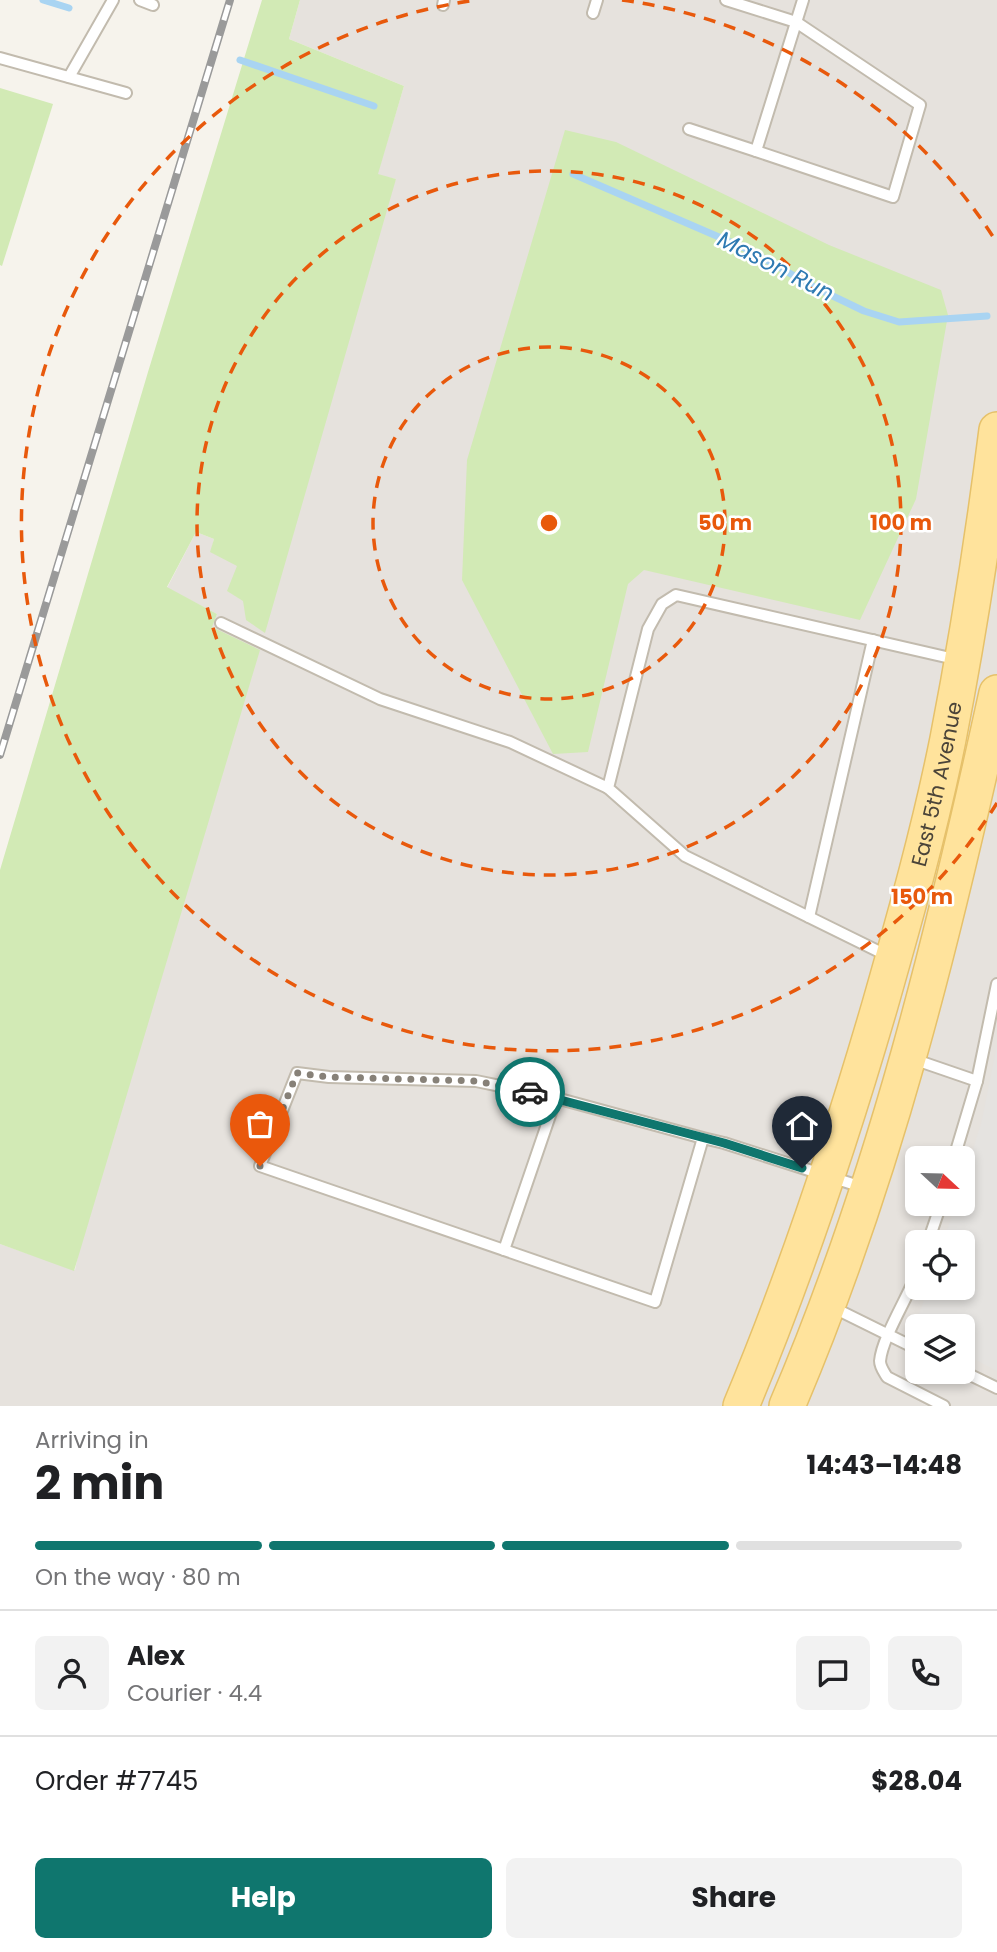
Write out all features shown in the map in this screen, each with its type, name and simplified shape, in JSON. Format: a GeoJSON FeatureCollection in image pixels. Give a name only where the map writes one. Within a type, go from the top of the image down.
{"type":"FeatureCollection","features":[{"type":"Feature","properties":{"kind":"main road","name":"East 5th Avenue"},"geometry":{"type":"LineString","coordinates":[[741,1406],[776,1322],[829,1176],[909,905],[948,739],[961,661],[984,565],[997,430]]}},
{"type":"Feature","properties":{"kind":"main road","name":"East 5th Avenue"},"geometry":{"type":"LineString","coordinates":[[788,1406],[828,1305],[868,1189],[907,1058],[949,904],[997,693]]}},
{"type":"Feature","properties":{"kind":"lane"},"geometry":{"type":"LineString","coordinates":[[69,77],[113,0]]}},
{"type":"Feature","properties":{"kind":"lane"},"geometry":{"type":"LineString","coordinates":[[140,0],[153,5]]}},
{"type":"Feature","properties":{"kind":"lane"},"geometry":{"type":"LineString","coordinates":[[593,13],[597,0]]}},
{"type":"Feature","properties":{"kind":"lane"},"geometry":{"type":"LineString","coordinates":[[689,129],[893,197],[920,105],[796,22],[726,0]]}},
{"type":"Feature","properties":{"kind":"lane"},"geometry":{"type":"LineString","coordinates":[[756,151],[803,0]]}},
{"type":"Feature","properties":{"kind":"lane"},"geometry":{"type":"LineString","coordinates":[[0,58],[126,93]]}},
{"type":"Feature","properties":{"kind":"lane"},"geometry":{"type":"LineString","coordinates":[[608,788],[648,629],[662,604],[676,595],[961,661]]}},
{"type":"Feature","properties":{"kind":"lane"},"geometry":{"type":"LineString","coordinates":[[221,623],[380,699],[510,742],[608,788],[685,856],[894,958]]}},
{"type":"Feature","properties":{"kind":"lane"},"geometry":{"type":"LineString","coordinates":[[809,917],[873,640]]}},
{"type":"Feature","properties":{"kind":"lane"},"geometry":{"type":"LineString","coordinates":[[958,1146],[977,1081],[997,984]]}},
{"type":"Feature","properties":{"kind":"lane"},"geometry":{"type":"LineString","coordinates":[[907,1058],[977,1081]]}},
{"type":"Feature","properties":{"kind":"lane"},"geometry":{"type":"LineString","coordinates":[[703,1138],[655,1302],[260,1166],[297,1073],[329,1077],[476,1081],[556,1098],[703,1138],[868,1189]]}},
{"type":"Feature","properties":{"kind":"lane"},"geometry":{"type":"LineString","coordinates":[[504,1250],[556,1098]]}},
{"type":"Feature","properties":{"kind":"lane"},"geometry":{"type":"LineString","coordinates":[[905,1300],[880,1361],[882,1370],[887,1377],[944,1406]]}},
{"type":"Feature","properties":{"kind":"lane"},"geometry":{"type":"LineString","coordinates":[[828,1305],[905,1343]]}},
{"type":"Feature","properties":{"kind":"lane"},"geometry":{"type":"LineString","coordinates":[[975,1377],[997,1388]]}},
{"type":"Feature","properties":{"kind":"shaded area"},"geometry":{"type":"Polygon","coordinates":[[[300,0],[997,0],[997,1406],[0,1406],[0,1244],[75,1270],[211,627],[217,614],[167,588],[196,532],[214,539],[211,552],[396,179],[377,175],[404,86],[289,39],[300,0]]]}},
{"type":"Feature","properties":{"kind":"shaded area"},"geometry":{"type":"Polygon","coordinates":[[[997,1045],[997,1371],[975,1359],[975,1314],[919,1314],[924,1300],[975,1300],[975,1230],[947,1230],[952,1216],[975,1216],[974,1146],[997,1045]]]}},
{"type":"Feature","properties":{"kind":"green space"},"geometry":{"type":"Polygon","coordinates":[[[262,0],[300,0],[289,39],[404,86],[378,174],[396,179],[265,633],[246,620],[243,601],[227,591],[237,566],[210,552],[214,539],[196,532],[167,587],[217,614],[212,627],[260,650],[74,1271],[0,1244],[0,870],[262,0]]]}},
{"type":"Feature","properties":{"kind":"green space"},"geometry":{"type":"Polygon","coordinates":[[[0,88],[53,104],[2,266],[0,265],[0,88]]]}},
{"type":"Feature","properties":{"kind":"green space"},"geometry":{"type":"Polygon","coordinates":[[[565,130],[616,142],[829,245],[941,290],[948,315],[916,499],[860,620],[644,570],[628,584],[588,752],[553,754],[462,580],[467,460],[565,130]]]}},
{"type":"Feature","properties":{"kind":"waterway","name":"Mason Run"},"geometry":{"type":"LineString","coordinates":[[43,0],[69,8]]}},
{"type":"Feature","properties":{"kind":"waterway","name":"Mason Run"},"geometry":{"type":"LineString","coordinates":[[240,60],[374,106]]}},
{"type":"Feature","properties":{"kind":"waterway","name":"Mason Run"},"geometry":{"type":"LineString","coordinates":[[573,174],[749,250],[812,286],[864,311],[899,322],[987,316]]}},
{"type":"Feature","properties":{"kind":"railway"},"geometry":{"type":"LineString","coordinates":[[0,755],[230,0]]}},
{"type":"Feature","properties":{"kind":"way so far"},"geometry":{"type":"LineString","coordinates":[[260,1166],[297,1073],[329,1077],[476,1081],[530,1092]]}},
{"type":"Feature","properties":{"kind":"route"},"geometry":{"type":"LineString","coordinates":[[530,1092],[724,1143],[802,1168]]}}]}
